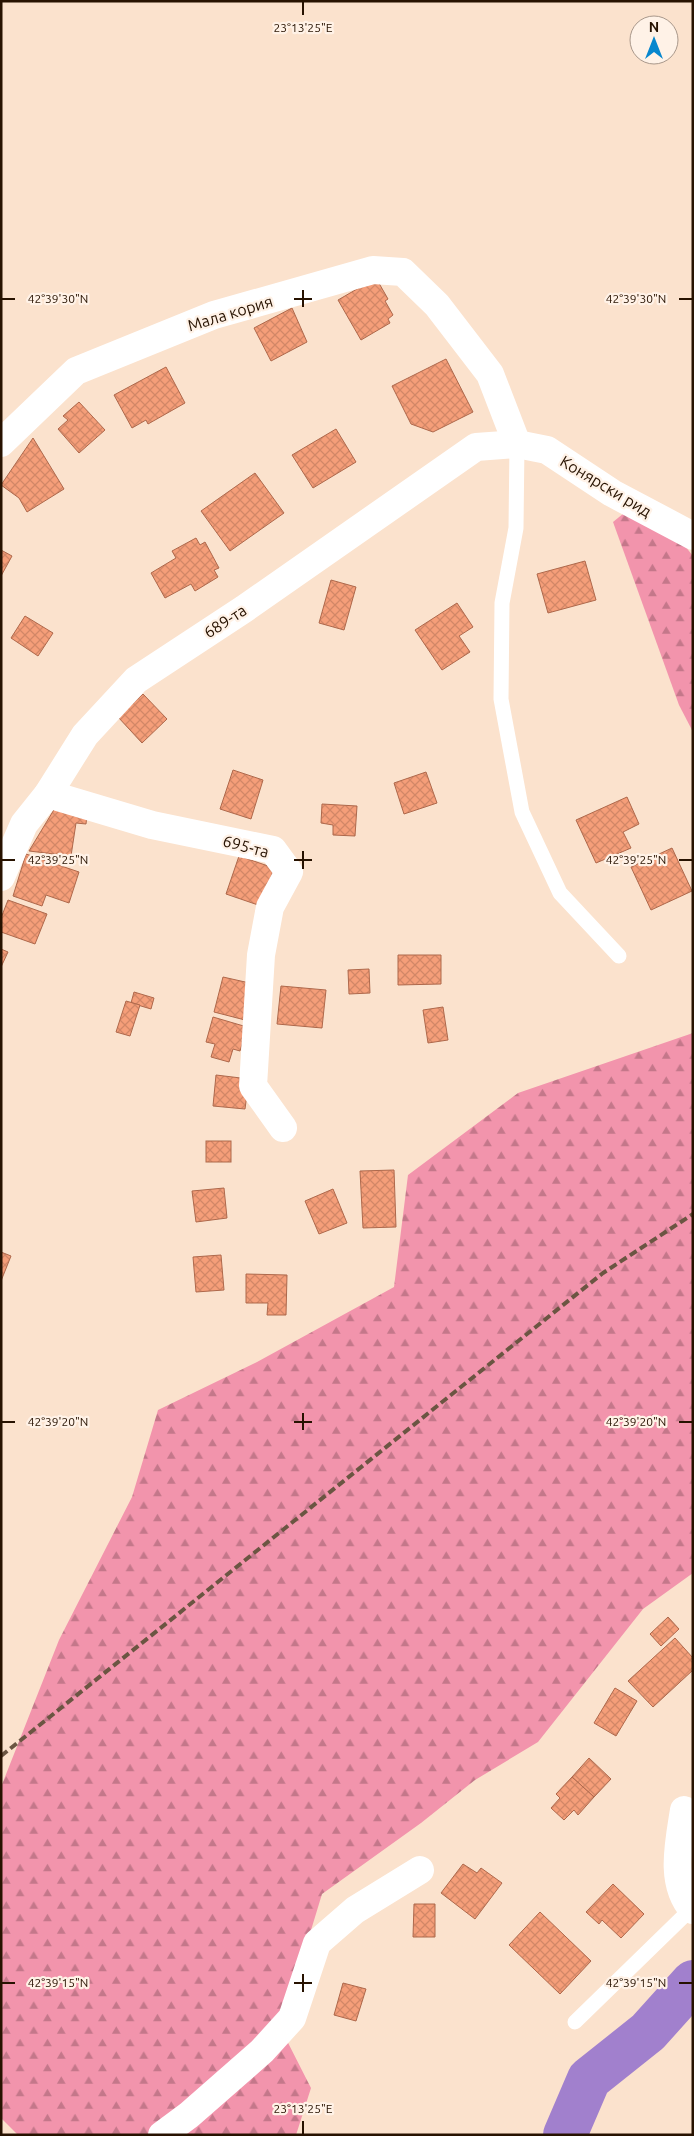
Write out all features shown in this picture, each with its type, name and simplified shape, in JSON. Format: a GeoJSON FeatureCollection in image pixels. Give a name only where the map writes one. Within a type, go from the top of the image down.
{"type":"FeatureCollection","features":[{"type":"Feature","properties":{"kind":"street","name":"Мала кория"},"geometry":{"type":"LineString","coordinates":[[1,443],[76,371],[214,315],[373,270],[404,272],[437,305],[490,374],[517,444]]}},
{"type":"Feature","properties":{"kind":"street","name":"Конярски рид"},"geometry":{"type":"LineString","coordinates":[[517,444],[547,450],[612,493],[693,536]]}},
{"type":"Feature","properties":{"kind":"street","name":"689-та"},"geometry":{"type":"LineString","coordinates":[[1,877],[24,824],[48,794],[85,735],[136,680],[244,609],[476,447],[517,444]]}},
{"type":"Feature","properties":{"kind":"street","name":"695-та"},"geometry":{"type":"LineString","coordinates":[[48,794],[152,825],[273,850],[289,872],[270,907],[265,936],[253,1086],[283,1128]]}},
{"type":"Feature","properties":{"kind":"street"},"geometry":{"type":"LineString","coordinates":[[684,1810],[677,1867],[681,1892],[692,1910]]}},
{"type":"Feature","properties":{"kind":"street"},"geometry":{"type":"LineString","coordinates":[[162,2135],[189,2115],[262,2051],[292,2018],[317,1943],[356,1910],[420,1870]]}},
{"type":"Feature","properties":{"kind":"lane"},"geometry":{"type":"LineString","coordinates":[[517,444],[516,528],[502,603],[501,699],[522,812],[560,893],[619,956]]}},
{"type":"Feature","properties":{"kind":"lane"},"geometry":{"type":"LineString","coordinates":[[575,2022],[692,1910]]}},
{"type":"Feature","properties":{"kind":"green space"},"geometry":{"type":"Polygon","coordinates":[[[645,496],[693,556],[693,732],[679,705],[613,522],[645,496]]]}},
{"type":"Feature","properties":{"kind":"green space"},"geometry":{"type":"Polygon","coordinates":[[[693,1033],[693,1573],[643,1609],[538,1742],[475,1780],[421,1823],[322,1894],[281,2029],[311,2088],[296,2135],[18,2135],[1,2118],[1,1787],[59,1640],[132,1497],[158,1410],[257,1362],[394,1287],[408,1175],[518,1093],[693,1033]]]}},
{"type":"Feature","properties":{"kind":"building"},"geometry":{"type":"Polygon","coordinates":[[[376,278],[388,299],[385,301],[393,315],[388,319],[390,323],[361,340],[338,300],[376,278]]]}},
{"type":"Feature","properties":{"kind":"building"},"geometry":{"type":"Polygon","coordinates":[[[292,308],[307,342],[271,361],[254,328],[292,308]]]}},
{"type":"Feature","properties":{"kind":"building"},"geometry":{"type":"Polygon","coordinates":[[[446,359],[473,412],[433,432],[411,424],[392,386],[446,359]]]}},
{"type":"Feature","properties":{"kind":"building"},"geometry":{"type":"Polygon","coordinates":[[[166,367],[185,403],[148,424],[146,420],[132,428],[114,395],[166,367]]]}},
{"type":"Feature","properties":{"kind":"building"},"geometry":{"type":"Polygon","coordinates":[[[79,402],[105,430],[79,453],[58,429],[68,420],[63,416],[79,402]]]}},
{"type":"Feature","properties":{"kind":"building"},"geometry":{"type":"Polygon","coordinates":[[[336,429],[356,462],[313,488],[292,455],[336,429]]]}},
{"type":"Feature","properties":{"kind":"building"},"geometry":{"type":"Polygon","coordinates":[[[33,438],[64,489],[27,512],[19,498],[1,485],[33,438]]]}},
{"type":"Feature","properties":{"kind":"building"},"geometry":{"type":"Polygon","coordinates":[[[255,473],[284,513],[230,551],[201,511],[255,473]]]}},
{"type":"Feature","properties":{"kind":"building"},"geometry":{"type":"Polygon","coordinates":[[[196,538],[200,545],[205,542],[219,568],[214,570],[218,577],[195,591],[191,584],[165,598],[151,573],[176,558],[172,551],[196,538]]]}},
{"type":"Feature","properties":{"kind":"building"},"geometry":{"type":"Polygon","coordinates":[[[1,550],[12,556],[1,576],[1,550]]]}},
{"type":"Feature","properties":{"kind":"building"},"geometry":{"type":"Polygon","coordinates":[[[585,561],[596,600],[548,613],[537,574],[585,561]]]}},
{"type":"Feature","properties":{"kind":"building"},"geometry":{"type":"Polygon","coordinates":[[[331,580],[356,587],[344,630],[319,623],[331,580]]]}},
{"type":"Feature","properties":{"kind":"building"},"geometry":{"type":"Polygon","coordinates":[[[457,603],[473,627],[459,636],[470,652],[442,670],[415,630],[457,603]]]}},
{"type":"Feature","properties":{"kind":"building"},"geometry":{"type":"Polygon","coordinates":[[[25,616],[53,633],[38,656],[11,638],[25,616]]]}},
{"type":"Feature","properties":{"kind":"building"},"geometry":{"type":"Polygon","coordinates":[[[143,694],[167,719],[142,743],[118,717],[143,694]]]}},
{"type":"Feature","properties":{"kind":"building"},"geometry":{"type":"Polygon","coordinates":[[[233,770],[263,780],[251,819],[220,809],[233,770]]]}},
{"type":"Feature","properties":{"kind":"building"},"geometry":{"type":"Polygon","coordinates":[[[426,772],[437,803],[404,814],[394,783],[426,772]]]}},
{"type":"Feature","properties":{"kind":"building"},"geometry":{"type":"Polygon","coordinates":[[[627,797],[639,824],[623,832],[631,848],[596,863],[576,820],[627,797]]]}},
{"type":"Feature","properties":{"kind":"building"},"geometry":{"type":"Polygon","coordinates":[[[322,804],[357,806],[355,836],[333,835],[333,825],[321,823],[322,804]]]}},
{"type":"Feature","properties":{"kind":"building"},"geometry":{"type":"Polygon","coordinates":[[[55,808],[87,815],[86,824],[76,823],[71,856],[29,851],[55,808]]]}},
{"type":"Feature","properties":{"kind":"building"},"geometry":{"type":"Polygon","coordinates":[[[672,848],[692,891],[651,910],[631,867],[672,848]]]}},
{"type":"Feature","properties":{"kind":"building"},"geometry":{"type":"Polygon","coordinates":[[[26,854],[79,872],[69,903],[46,895],[42,906],[13,896],[26,854]]]}},
{"type":"Feature","properties":{"kind":"building"},"geometry":{"type":"Polygon","coordinates":[[[239,856],[274,868],[261,906],[226,894],[239,856]]]}},
{"type":"Feature","properties":{"kind":"building"},"geometry":{"type":"Polygon","coordinates":[[[8,900],[47,914],[35,944],[1,932],[1,918],[8,900]]]}},
{"type":"Feature","properties":{"kind":"building"},"geometry":{"type":"Polygon","coordinates":[[[1,949],[8,952],[1,967],[1,949]]]}},
{"type":"Feature","properties":{"kind":"building"},"geometry":{"type":"Polygon","coordinates":[[[398,955],[441,955],[441,984],[398,985],[398,955]]]}},
{"type":"Feature","properties":{"kind":"building"},"geometry":{"type":"Polygon","coordinates":[[[369,969],[370,993],[349,994],[348,970],[369,969]]]}},
{"type":"Feature","properties":{"kind":"building"},"geometry":{"type":"Polygon","coordinates":[[[223,977],[254,984],[245,1020],[214,1012],[223,977]]]}},
{"type":"Feature","properties":{"kind":"building"},"geometry":{"type":"Polygon","coordinates":[[[281,986],[326,990],[322,1028],[277,1024],[281,986]]]}},
{"type":"Feature","properties":{"kind":"building"},"geometry":{"type":"Polygon","coordinates":[[[134,992],[154,998],[151,1009],[131,1003],[134,992]]]}},
{"type":"Feature","properties":{"kind":"building"},"geometry":{"type":"Polygon","coordinates":[[[126,1001],[140,1005],[130,1036],[116,1032],[126,1001]]]}},
{"type":"Feature","properties":{"kind":"building"},"geometry":{"type":"Polygon","coordinates":[[[443,1007],[448,1040],[428,1043],[423,1010],[443,1007]]]}},
{"type":"Feature","properties":{"kind":"building"},"geometry":{"type":"Polygon","coordinates":[[[213,1017],[247,1027],[240,1051],[233,1049],[229,1062],[211,1057],[215,1044],[206,1042],[213,1017]]]}},
{"type":"Feature","properties":{"kind":"building"},"geometry":{"type":"Polygon","coordinates":[[[216,1075],[249,1079],[245,1109],[213,1106],[216,1075]]]}},
{"type":"Feature","properties":{"kind":"building"},"geometry":{"type":"Polygon","coordinates":[[[206,1141],[231,1141],[231,1162],[206,1162],[206,1141]]]}},
{"type":"Feature","properties":{"kind":"building"},"geometry":{"type":"Polygon","coordinates":[[[394,1170],[396,1227],[363,1228],[360,1171],[394,1170]]]}},
{"type":"Feature","properties":{"kind":"building"},"geometry":{"type":"Polygon","coordinates":[[[224,1188],[227,1218],[196,1222],[192,1191],[224,1188]]]}},
{"type":"Feature","properties":{"kind":"building"},"geometry":{"type":"Polygon","coordinates":[[[333,1189],[347,1223],[319,1234],[305,1201],[333,1189]]]}},
{"type":"Feature","properties":{"kind":"building"},"geometry":{"type":"Polygon","coordinates":[[[1,1252],[11,1256],[1,1281],[1,1252]]]}},
{"type":"Feature","properties":{"kind":"building"},"geometry":{"type":"Polygon","coordinates":[[[221,1255],[224,1290],[196,1292],[193,1257],[221,1255]]]}},
{"type":"Feature","properties":{"kind":"building"},"geometry":{"type":"Polygon","coordinates":[[[246,1274],[287,1275],[286,1315],[267,1315],[268,1303],[246,1303],[246,1274]]]}},
{"type":"Feature","properties":{"kind":"building"},"geometry":{"type":"Polygon","coordinates":[[[668,1617],[679,1629],[661,1646],[650,1634],[668,1617]]]}},
{"type":"Feature","properties":{"kind":"building"},"geometry":{"type":"Polygon","coordinates":[[[675,1638],[693,1658],[693,1670],[653,1707],[628,1681],[675,1638]]]}},
{"type":"Feature","properties":{"kind":"building"},"geometry":{"type":"Polygon","coordinates":[[[615,1688],[637,1701],[616,1736],[594,1723],[615,1688]]]}},
{"type":"Feature","properties":{"kind":"building"},"geometry":{"type":"Polygon","coordinates":[[[589,1758],[611,1779],[594,1797],[572,1777],[589,1758]]]}},
{"type":"Feature","properties":{"kind":"building"},"geometry":{"type":"Polygon","coordinates":[[[572,1777],[594,1797],[578,1815],[574,1810],[564,1820],[551,1808],[560,1798],[556,1794],[572,1777]]]}},
{"type":"Feature","properties":{"kind":"building"},"geometry":{"type":"Polygon","coordinates":[[[463,1864],[477,1873],[481,1868],[502,1883],[475,1919],[441,1893],[463,1864]]]}},
{"type":"Feature","properties":{"kind":"building"},"geometry":{"type":"Polygon","coordinates":[[[613,1884],[644,1914],[621,1938],[602,1920],[599,1924],[586,1912],[613,1884]]]}},
{"type":"Feature","properties":{"kind":"building"},"geometry":{"type":"Polygon","coordinates":[[[414,1904],[435,1904],[435,1937],[413,1937],[414,1904]]]}},
{"type":"Feature","properties":{"kind":"building"},"geometry":{"type":"Polygon","coordinates":[[[540,1912],[591,1961],[560,1994],[509,1945],[540,1912]]]}},
{"type":"Feature","properties":{"kind":"building"},"geometry":{"type":"Polygon","coordinates":[[[343,1983],[366,1989],[356,2021],[334,2015],[343,1983]]]}},
{"type":"Feature","properties":{"kind":"waterway"},"geometry":{"type":"LineString","coordinates":[[565,2135],[589,2079],[648,2032],[693,1982]]}},
{"type":"Feature","properties":{"kind":"railway"},"geometry":{"type":"LineString","coordinates":[[1,1756],[603,1273],[693,1214]]}}]}
